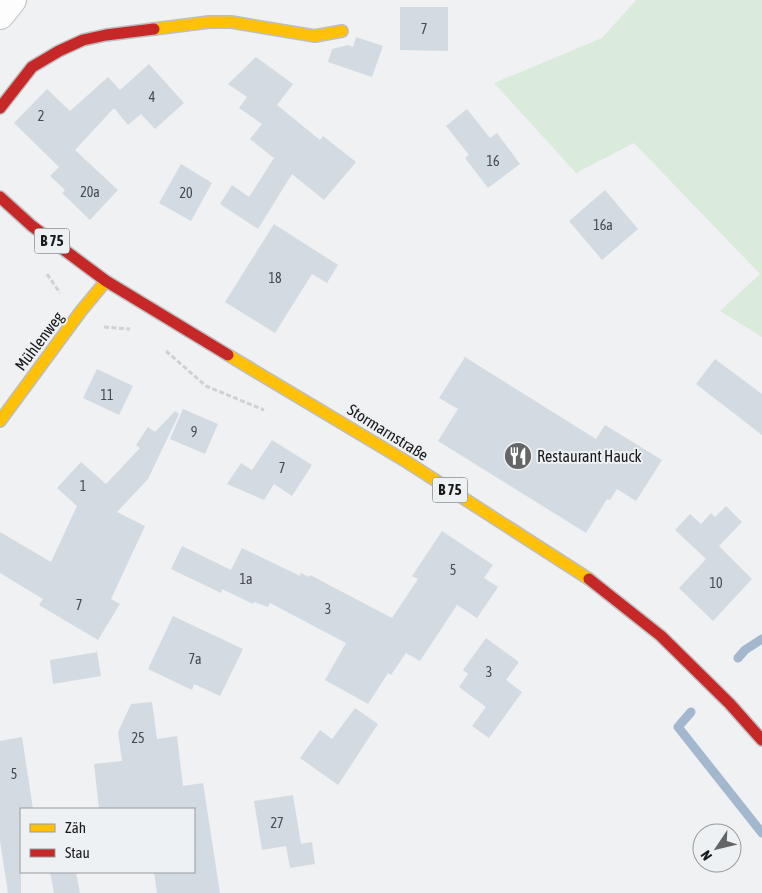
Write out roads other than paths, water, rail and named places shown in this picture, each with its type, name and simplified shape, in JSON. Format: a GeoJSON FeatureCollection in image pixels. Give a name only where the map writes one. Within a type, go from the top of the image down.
{"type":"FeatureCollection","features":[{"type":"Feature","properties":{"kind":"main road"},"geometry":{"type":"LineString","coordinates":[[0,108],[32,67],[58,51],[83,40],[106,35],[209,22],[231,22],[315,36],[342,31]]}},
{"type":"Feature","properties":{"kind":"main road","name":"Stormarnstraße"},"geometry":{"type":"LineString","coordinates":[[0,197],[32,226],[106,281],[407,462],[584,575],[661,636],[730,704],[762,740]]}},
{"type":"Feature","properties":{"kind":"main road","name":"Mühlenweg"},"geometry":{"type":"LineString","coordinates":[[0,421],[106,281]]}},
{"type":"Feature","properties":{"kind":"street"},"geometry":{"type":"LineString","coordinates":[[0,15],[12,0]]}},
{"type":"Feature","properties":{"kind":"waterway"},"geometry":{"type":"LineString","coordinates":[[738,658],[745,650],[762,639]]}},
{"type":"Feature","properties":{"kind":"waterway"},"geometry":{"type":"LineString","coordinates":[[691,712],[678,727],[762,833]]}},
{"type":"Feature","properties":{"kind":"place","name":"Restaurant Hauck"},"geometry":{"type":"Point","coordinates":[518,456]}}]}
